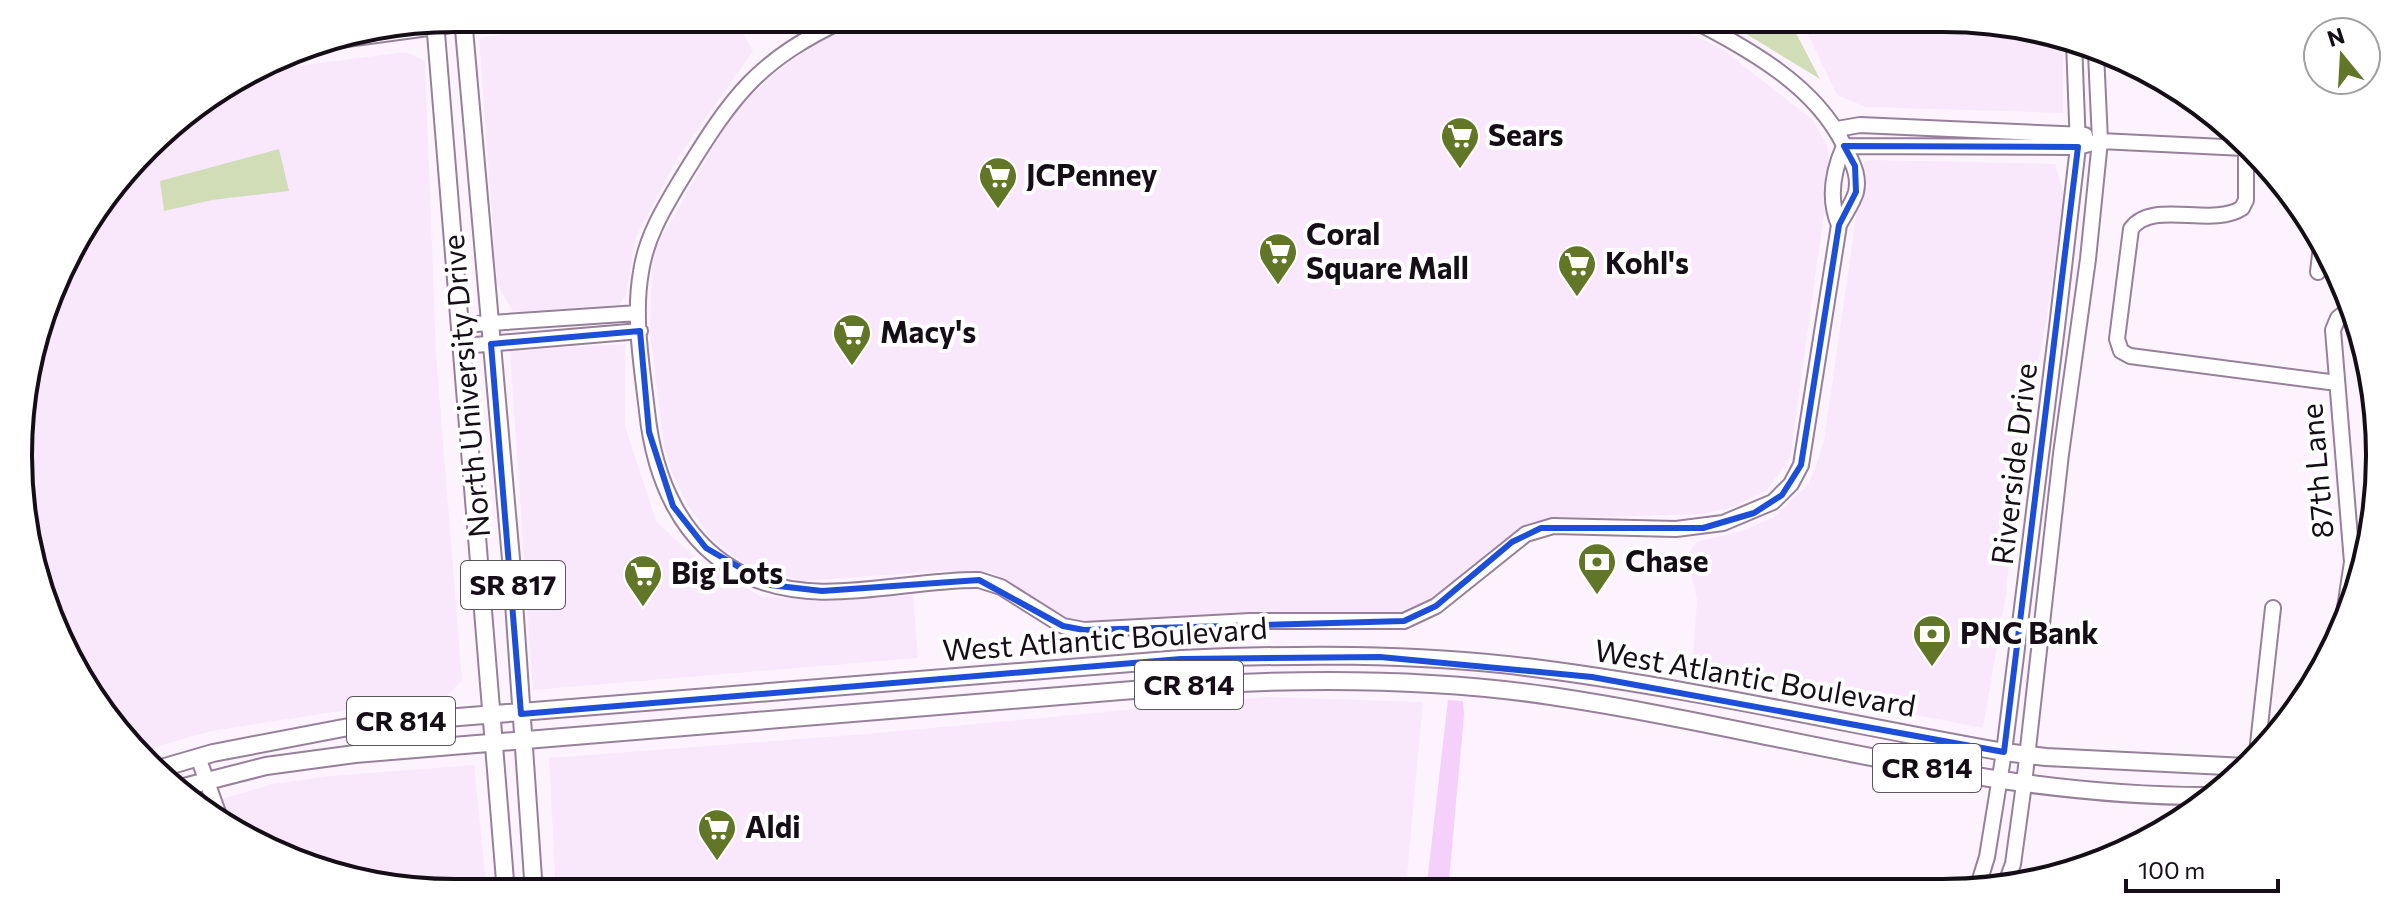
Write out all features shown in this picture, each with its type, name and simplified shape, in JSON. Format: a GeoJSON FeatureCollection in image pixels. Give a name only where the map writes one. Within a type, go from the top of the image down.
{"type":"FeatureCollection","features":[{"type":"Feature","properties":{"kind":"main road","name":"North University Drive"},"geometry":{"type":"LineString","coordinates":[[464,32],[533,879]]}},
{"type":"Feature","properties":{"kind":"main road","name":"North University Drive"},"geometry":{"type":"LineString","coordinates":[[437,33],[505,879]]}},
{"type":"Feature","properties":{"kind":"main road","name":"West Atlantic Boulevard"},"geometry":{"type":"LineString","coordinates":[[168,766],[198,757],[359,725],[1181,659],[1295,656],[1473,662],[1660,688],[2004,752],[2230,766]]}},
{"type":"Feature","properties":{"kind":"main road","name":"West Atlantic Boulevard"},"geometry":{"type":"LineString","coordinates":[[190,785],[312,759],[1223,683],[1316,681],[1439,686],[1594,703],[1805,747],[2000,781],[2195,795]]}},
{"type":"Feature","properties":{"kind":"street"},"geometry":{"type":"LineString","coordinates":[[819,32],[773,62],[729,103],[654,230],[640,273],[638,313],[649,432],[673,506],[706,548],[742,573],[770,585],[822,591],[979,580],[1001,587],[1063,626],[1084,630],[1250,621],[1404,621],[1436,606],[1512,542],[1541,528],[1703,528],[1754,513],[1782,495],[1801,465],[1839,225],[1856,192],[1855,166],[1837,129],[1813,99],[1744,47],[1716,32]]}},
{"type":"Feature","properties":{"kind":"street","name":"Riverside Drive"},"geometry":{"type":"LineString","coordinates":[[1981,877],[1987,857],[2004,752],[2078,147],[2074,53]]}},
{"type":"Feature","properties":{"kind":"street","name":"Riverside Drive"},"geometry":{"type":"LineString","coordinates":[[2010,873],[2024,784],[2100,141],[2096,61]]}},
{"type":"Feature","properties":{"kind":"street"},"geometry":{"type":"LineString","coordinates":[[1837,129],[1860,125],[2078,132],[2100,141]]}},
{"type":"Feature","properties":{"kind":"street"},"geometry":{"type":"LineString","coordinates":[[1844,146],[2078,147],[2100,141],[2234,148]]}},
{"type":"Feature","properties":{"kind":"street"},"geometry":{"type":"LineString","coordinates":[[1839,225],[1833,210],[1833,186],[1844,146]]}},
{"type":"Feature","properties":{"kind":"street"},"geometry":{"type":"LineString","coordinates":[[2245,159],[2246,200],[2242,208],[2226,216],[2151,216],[2136,222],[2131,229],[2117,339],[2121,351],[2130,356],[2337,383]]}},
{"type":"Feature","properties":{"kind":"street"},"geometry":{"type":"LineString","coordinates":[[2318,272],[2319,263]]}},
{"type":"Feature","properties":{"kind":"street"},"geometry":{"type":"LineString","coordinates":[[461,325],[638,313]]}},
{"type":"Feature","properties":{"kind":"street","name":"87th Lane"},"geometry":{"type":"LineString","coordinates":[[2342,315],[2333,330],[2357,543]]}},
{"type":"Feature","properties":{"kind":"street"},"geometry":{"type":"LineString","coordinates":[[463,346],[640,331]]}},
{"type":"Feature","properties":{"kind":"street"},"geometry":{"type":"LineString","coordinates":[[2259,737],[2273,608]]}},
{"type":"Feature","properties":{"kind":"street"},"geometry":{"type":"LineString","coordinates":[[198,757],[215,804]]}},
{"type":"Feature","properties":{"kind":"highlighted area"},"geometry":{"type":"Polygon","coordinates":[[[1844,146],[2078,147],[2004,752],[1592,677],[1380,657],[1181,659],[521,714],[491,344],[640,331],[649,432],[673,506],[706,548],[770,585],[822,591],[979,580],[1063,626],[1084,630],[1404,621],[1436,606],[1512,542],[1541,528],[1703,528],[1754,513],[1782,495],[1801,465],[1839,225],[1856,192],[1855,166],[1844,146]]]}},
{"type":"Feature","properties":{"kind":"shaded area"},"geometry":{"type":"Polygon","coordinates":[[[517,32],[742,32],[753,51],[677,159],[636,237],[626,295],[619,305],[513,312],[497,284],[479,38],[517,32]]]}},
{"type":"Feature","properties":{"kind":"shaded area"},"geometry":{"type":"Polygon","coordinates":[[[836,32],[1687,32],[1722,49],[1813,120],[1827,145],[1830,171],[1790,458],[1767,490],[1733,507],[1704,514],[1555,518],[1521,527],[1443,590],[1407,612],[1091,622],[1066,618],[992,572],[942,571],[802,581],[742,562],[710,537],[689,507],[672,473],[664,446],[650,331],[652,264],[657,246],[720,134],[742,104],[775,73],[836,32]]]}},
{"type":"Feature","properties":{"kind":"shaded area"},"geometry":{"type":"Polygon","coordinates":[[[1807,32],[1970,33],[2025,40],[2063,49],[2063,113],[1866,107],[1837,95],[1807,32]]]}},
{"type":"Feature","properties":{"kind":"shaded area"},"geometry":{"type":"Polygon","coordinates":[[[406,52],[425,61],[436,354],[462,680],[441,702],[353,709],[211,731],[150,748],[103,691],[89,667],[64,618],[46,565],[36,511],[32,456],[40,373],[54,319],[76,268],[103,220],[137,176],[176,137],[220,103],[286,67],[406,52]]]}},
{"type":"Feature","properties":{"kind":"shaded area"},"geometry":{"type":"Polygon","coordinates":[[[1864,162],[2055,164],[2064,195],[2045,328],[2019,458],[2006,594],[1983,728],[1692,671],[1697,600],[1687,555],[1697,542],[1742,531],[1774,517],[1808,485],[1818,460],[1824,440],[1864,162]]]}},
{"type":"Feature","properties":{"kind":"shaded area"},"geometry":{"type":"Polygon","coordinates":[[[625,344],[625,426],[656,521],[691,554],[761,597],[851,600],[913,595],[918,658],[533,690],[510,351],[625,344]]]}},
{"type":"Feature","properties":{"kind":"shaded area"},"geometry":{"type":"Polygon","coordinates":[[[1267,697],[1423,702],[1407,876],[1361,879],[555,879],[549,758],[866,734],[1267,697]]]}},
{"type":"Feature","properties":{"kind":"shaded area"},"geometry":{"type":"Polygon","coordinates":[[[1448,700],[1463,701],[1449,879],[1427,879],[1448,700]]]}},
{"type":"Feature","properties":{"kind":"shaded area"},"geometry":{"type":"Polygon","coordinates":[[[474,765],[486,879],[400,875],[319,857],[268,835],[227,812],[222,799],[273,784],[331,776],[474,765]]]}},
{"type":"Feature","properties":{"kind":"green space"},"geometry":{"type":"Polygon","coordinates":[[[1743,32],[1795,32],[1820,79],[1743,32]]]}},
{"type":"Feature","properties":{"kind":"green space"},"geometry":{"type":"Polygon","coordinates":[[[279,149],[289,191],[212,200],[164,211],[160,181],[279,149]]]}},
{"type":"Feature","properties":{"kind":"place","name":"Sears"},"geometry":{"type":"Point","coordinates":[1460,170]}},
{"type":"Feature","properties":{"kind":"place","name":"JCPenney"},"geometry":{"type":"Point","coordinates":[998,210]}},
{"type":"Feature","properties":{"kind":"place","name":"Coral Square Mall"},"geometry":{"type":"Point","coordinates":[1278,286]}},
{"type":"Feature","properties":{"kind":"place","name":"Kohl's"},"geometry":{"type":"Point","coordinates":[1577,298]}},
{"type":"Feature","properties":{"kind":"place","name":"Macy's"},"geometry":{"type":"Point","coordinates":[852,367]}},
{"type":"Feature","properties":{"kind":"place","name":"Chase"},"geometry":{"type":"Point","coordinates":[1597,596]}},
{"type":"Feature","properties":{"kind":"place","name":"Big Lots"},"geometry":{"type":"Point","coordinates":[643,608]}},
{"type":"Feature","properties":{"kind":"place","name":"PNC Bank"},"geometry":{"type":"Point","coordinates":[1932,668]}},
{"type":"Feature","properties":{"kind":"place","name":"Aldi"},"geometry":{"type":"Point","coordinates":[717,862]}}]}
